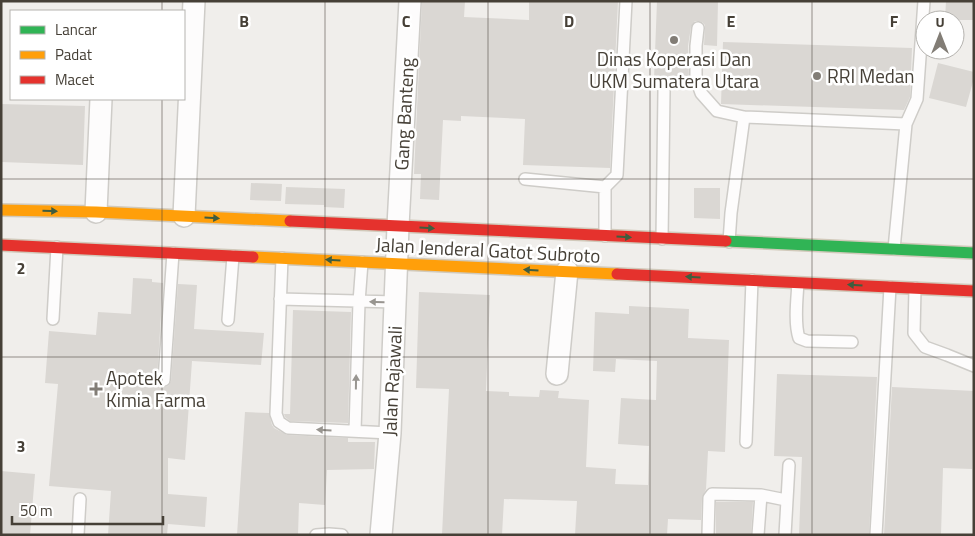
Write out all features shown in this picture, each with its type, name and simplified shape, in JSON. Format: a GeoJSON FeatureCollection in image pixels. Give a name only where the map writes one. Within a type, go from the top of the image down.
{"type":"FeatureCollection","features":[{"type":"Feature","properties":{"kind":"main road","name":"Jalan Jenderal Gatot Subroto"},"geometry":{"type":"LineString","coordinates":[[1,210],[96,212],[974,253]]}},
{"type":"Feature","properties":{"kind":"main road","name":"Jalan Jenderal Gatot Subroto"},"geometry":{"type":"LineString","coordinates":[[1,245],[974,291]]}},
{"type":"Feature","properties":{"kind":"street"},"geometry":{"type":"LineString","coordinates":[[184,216],[194,1]]}},
{"type":"Feature","properties":{"kind":"street","name":"Gang Banteng"},"geometry":{"type":"LineString","coordinates":[[398,226],[410,1]]}},
{"type":"Feature","properties":{"kind":"street"},"geometry":{"type":"LineString","coordinates":[[96,212],[101,100]]}},
{"type":"Feature","properties":{"kind":"street","name":"Jalan Rajawali"},"geometry":{"type":"LineString","coordinates":[[381,535],[390,433],[398,226]]}},
{"type":"Feature","properties":{"kind":"street"},"geometry":{"type":"LineString","coordinates":[[557,374],[567,271]]}},
{"type":"Feature","properties":{"kind":"lane"},"geometry":{"type":"LineString","coordinates":[[605,236],[605,187],[617,175],[626,1]]}},
{"type":"Feature","properties":{"kind":"lane"},"geometry":{"type":"LineString","coordinates":[[894,249],[906,124],[917,99],[924,1]]}},
{"type":"Feature","properties":{"kind":"lane"},"geometry":{"type":"LineString","coordinates":[[698,28],[696,79],[701,93],[717,111],[744,117],[906,124]]}},
{"type":"Feature","properties":{"kind":"lane"},"geometry":{"type":"LineString","coordinates":[[662,239],[664,91]]}},
{"type":"Feature","properties":{"kind":"lane"},"geometry":{"type":"LineString","coordinates":[[729,242],[744,117]]}},
{"type":"Feature","properties":{"kind":"lane"},"geometry":{"type":"LineString","coordinates":[[525,179],[605,187]]}},
{"type":"Feature","properties":{"kind":"lane"},"geometry":{"type":"LineString","coordinates":[[53,319],[57,247]]}},
{"type":"Feature","properties":{"kind":"lane"},"geometry":{"type":"LineString","coordinates":[[164,380],[173,253]]}},
{"type":"Feature","properties":{"kind":"lane"},"geometry":{"type":"LineString","coordinates":[[228,320],[233,256]]}},
{"type":"Feature","properties":{"kind":"lane"},"geometry":{"type":"LineString","coordinates":[[282,258],[276,414],[278,422],[288,428],[390,433]]}},
{"type":"Feature","properties":{"kind":"lane"},"geometry":{"type":"LineString","coordinates":[[355,431],[358,302],[362,262]]}},
{"type":"Feature","properties":{"kind":"lane"},"geometry":{"type":"LineString","coordinates":[[746,442],[752,280]]}},
{"type":"Feature","properties":{"kind":"lane"},"geometry":{"type":"LineString","coordinates":[[798,283],[797,333],[799,338],[807,341],[852,342]]}},
{"type":"Feature","properties":{"kind":"lane"},"geometry":{"type":"LineString","coordinates":[[876,535],[890,287]]}},
{"type":"Feature","properties":{"kind":"lane"},"geometry":{"type":"LineString","coordinates":[[915,288],[914,333],[925,347],[974,366]]}},
{"type":"Feature","properties":{"kind":"lane"},"geometry":{"type":"LineString","coordinates":[[280,299],[395,302]]}},
{"type":"Feature","properties":{"kind":"lane"},"geometry":{"type":"LineString","coordinates":[[785,535],[789,465]]}},
{"type":"Feature","properties":{"kind":"lane"},"geometry":{"type":"LineString","coordinates":[[708,535],[709,498],[711,494],[761,495],[786,500]]}},
{"type":"Feature","properties":{"kind":"lane"},"geometry":{"type":"LineString","coordinates":[[758,535],[761,495]]}},
{"type":"Feature","properties":{"kind":"lane"},"geometry":{"type":"LineString","coordinates":[[78,535],[80,498]]}},
{"type":"Feature","properties":{"kind":"lane"},"geometry":{"type":"LineString","coordinates":[[316,535],[342,535]]}},
{"type":"Feature","properties":{"kind":"building"},"geometry":{"type":"Polygon","coordinates":[[[422,1],[465,1],[464,17],[529,20],[529,1],[618,1],[610,168],[523,165],[525,119],[461,116],[461,121],[443,120],[439,200],[420,199],[421,174],[414,174],[422,1]]]}},
{"type":"Feature","properties":{"kind":"building","name":"Dinas Koperasi Dan UKM Sumatera Utara"},"geometry":{"type":"Polygon","coordinates":[[[657,1],[718,1],[717,46],[704,45],[705,25],[702,22],[695,21],[691,27],[688,46],[689,80],[654,79],[657,1]]]}},
{"type":"Feature","properties":{"kind":"building"},"geometry":{"type":"Polygon","coordinates":[[[946,1],[974,1],[974,20],[965,20],[965,10],[946,10],[946,1]]]}},
{"type":"Feature","properties":{"kind":"building","name":"RRI Medan"},"geometry":{"type":"Polygon","coordinates":[[[723,42],[912,48],[910,97],[904,110],[721,104],[723,42]]]}},
{"type":"Feature","properties":{"kind":"building"},"geometry":{"type":"Polygon","coordinates":[[[938,63],[974,72],[966,107],[929,98],[938,63]]]}},
{"type":"Feature","properties":{"kind":"building"},"geometry":{"type":"Polygon","coordinates":[[[1,104],[85,106],[83,165],[1,162],[1,104]]]}},
{"type":"Feature","properties":{"kind":"building"},"geometry":{"type":"Polygon","coordinates":[[[251,183],[282,184],[281,201],[250,200],[251,183]]]}},
{"type":"Feature","properties":{"kind":"building"},"geometry":{"type":"Polygon","coordinates":[[[286,187],[345,189],[344,208],[324,207],[324,205],[285,204],[286,187]]]}},
{"type":"Feature","properties":{"kind":"building"},"geometry":{"type":"Polygon","coordinates":[[[694,188],[720,188],[720,219],[694,218],[694,188]]]}},
{"type":"Feature","properties":{"kind":"building"},"geometry":{"type":"Polygon","coordinates":[[[133,278],[152,279],[152,282],[163,283],[157,379],[160,386],[168,386],[171,381],[178,284],[197,285],[194,329],[264,333],[261,365],[192,361],[185,460],[168,458],[168,494],[207,497],[205,527],[168,524],[167,535],[108,535],[111,491],[49,486],[58,384],[45,383],[49,331],[96,335],[98,312],[131,314],[133,278]]]}},
{"type":"Feature","properties":{"kind":"building"},"geometry":{"type":"Polygon","coordinates":[[[419,292],[490,295],[486,391],[509,392],[509,396],[539,397],[540,390],[559,391],[558,398],[589,400],[586,467],[616,469],[615,484],[648,485],[649,446],[618,444],[621,398],[656,400],[657,361],[616,359],[615,372],[593,371],[595,312],[629,314],[629,306],[689,309],[688,338],[729,340],[725,452],[708,451],[706,489],[702,498],[701,520],[668,519],[667,535],[575,535],[577,501],[504,499],[502,535],[442,535],[449,389],[416,388],[419,292]]]}},
{"type":"Feature","properties":{"kind":"building"},"geometry":{"type":"Polygon","coordinates":[[[293,310],[351,312],[348,423],[290,421],[285,417],[284,414],[290,414],[293,310]]]}},
{"type":"Feature","properties":{"kind":"building"},"geometry":{"type":"Polygon","coordinates":[[[777,374],[877,377],[869,535],[799,535],[802,457],[774,456],[777,374]]]}},
{"type":"Feature","properties":{"kind":"building"},"geometry":{"type":"Polygon","coordinates":[[[892,387],[974,391],[972,469],[943,468],[941,535],[884,535],[892,387]]]}},
{"type":"Feature","properties":{"kind":"building"},"geometry":{"type":"Polygon","coordinates":[[[245,412],[269,413],[274,428],[287,435],[348,438],[348,442],[375,442],[374,469],[327,470],[325,505],[299,503],[298,535],[237,535],[245,412]]]}},
{"type":"Feature","properties":{"kind":"building"},"geometry":{"type":"Polygon","coordinates":[[[1,471],[35,474],[30,535],[1,535],[1,471]]]}},
{"type":"Feature","properties":{"kind":"building"},"geometry":{"type":"Polygon","coordinates":[[[716,502],[753,502],[751,535],[716,535],[716,502]]]}},
{"type":"Feature","properties":{"kind":"traffic: fast"},"geometry":{"type":"LineString","coordinates":[[726,241],[974,253]]}},
{"type":"Feature","properties":{"kind":"traffic: slow"},"geometry":{"type":"LineString","coordinates":[[1,210],[96,212],[290,221]]}},
{"type":"Feature","properties":{"kind":"traffic: slow"},"geometry":{"type":"LineString","coordinates":[[253,257],[617,274]]}},
{"type":"Feature","properties":{"kind":"traffic: jam"},"geometry":{"type":"LineString","coordinates":[[290,221],[726,241]]}},
{"type":"Feature","properties":{"kind":"traffic: jam"},"geometry":{"type":"LineString","coordinates":[[1,245],[253,257]]}},
{"type":"Feature","properties":{"kind":"traffic: jam"},"geometry":{"type":"LineString","coordinates":[[617,274],[974,291]]}},
{"type":"Feature","properties":{"kind":"place","name":"Dinas Koperasi Dan UKM Sumatera Utara"},"geometry":{"type":"Point","coordinates":[674,40]}},
{"type":"Feature","properties":{"kind":"place","name":"RRI Medan"},"geometry":{"type":"Point","coordinates":[817,76]}},
{"type":"Feature","properties":{"kind":"place","name":"Apotek Kimia Farma"},"geometry":{"type":"Point","coordinates":[96,389]}}]}
